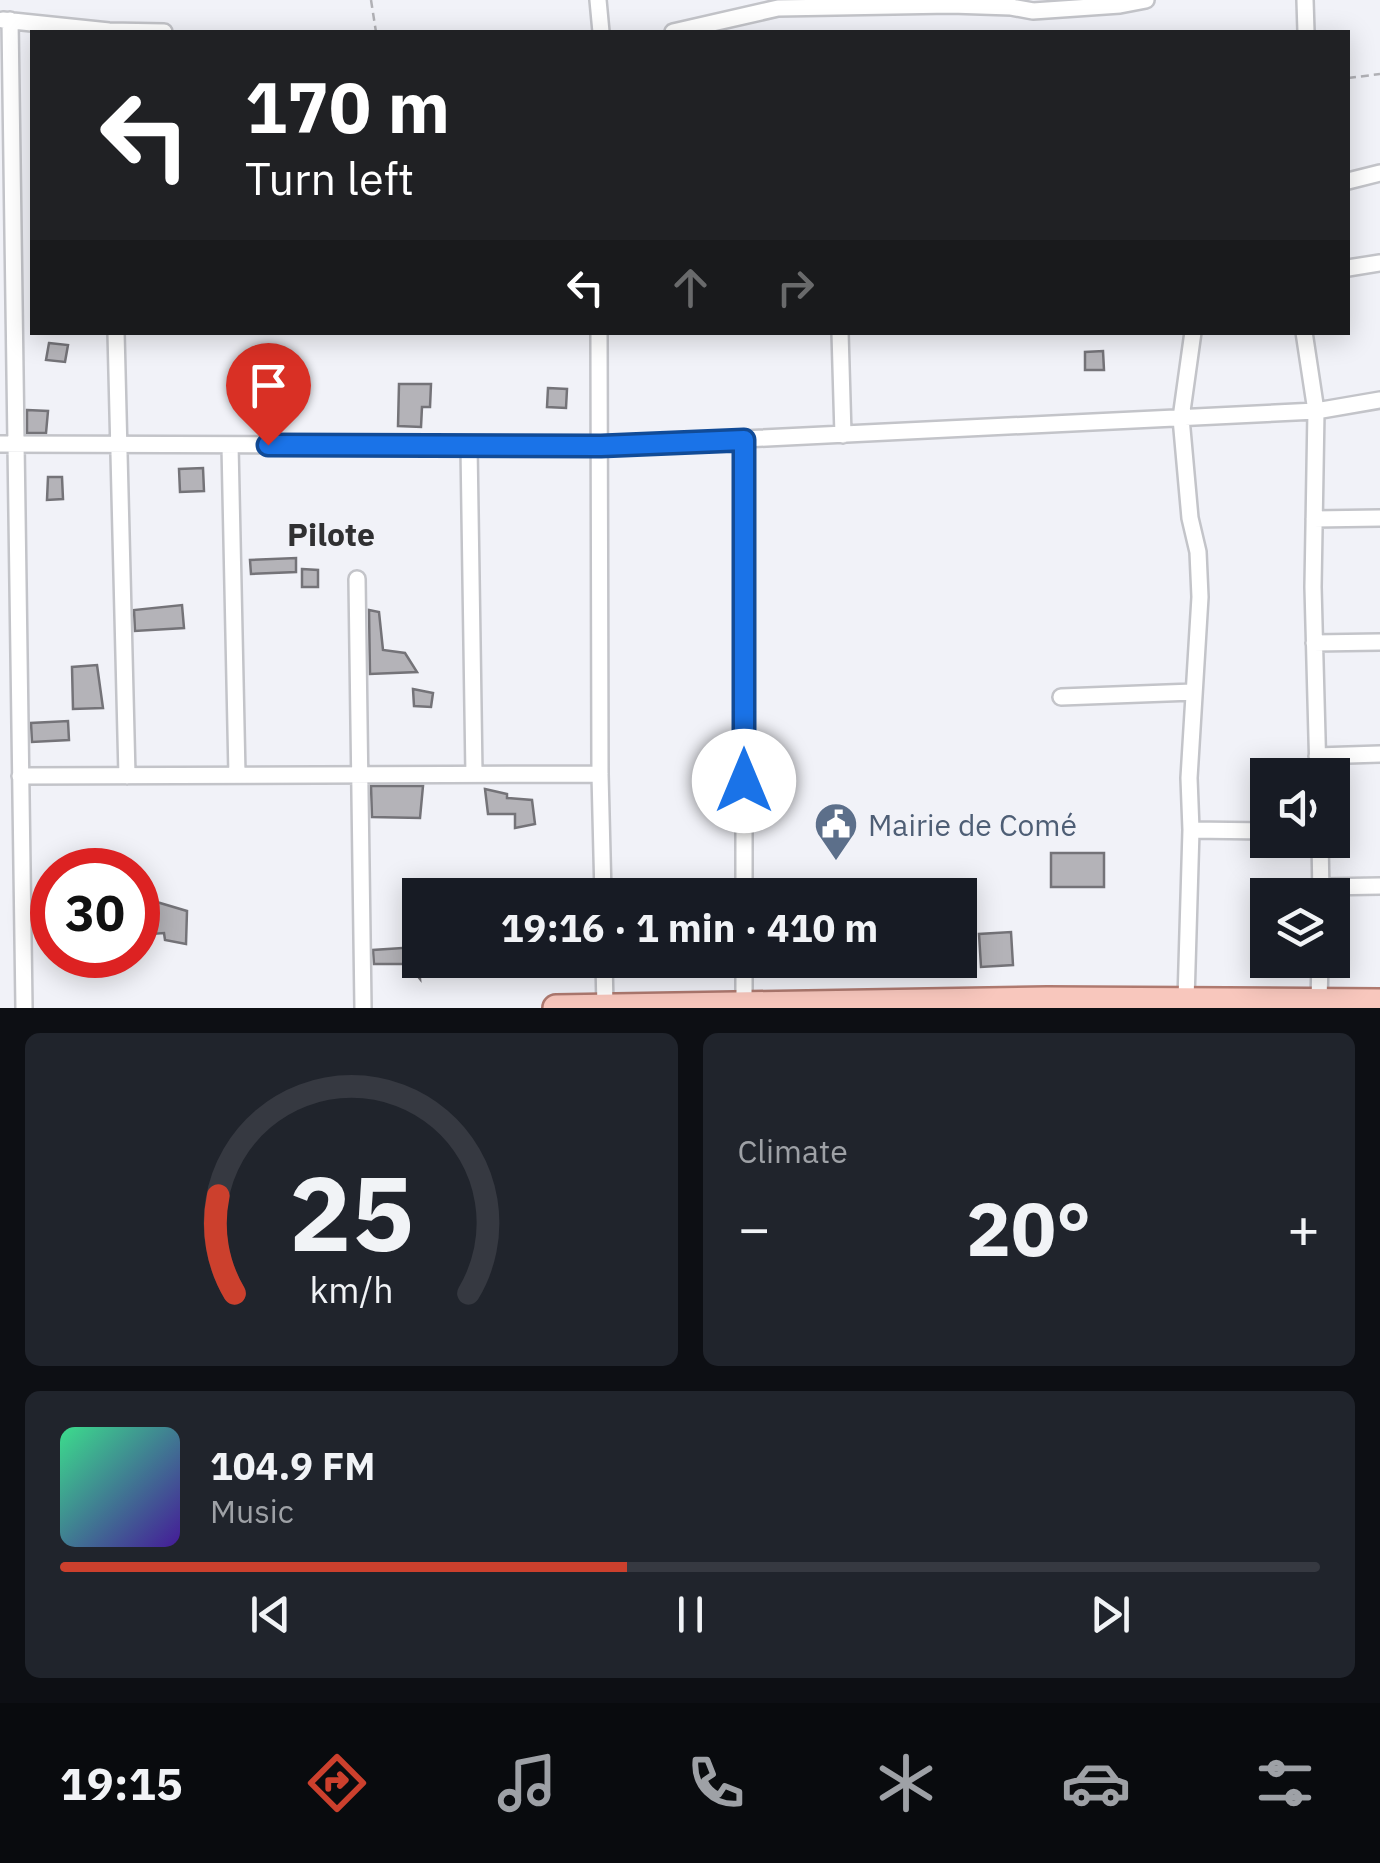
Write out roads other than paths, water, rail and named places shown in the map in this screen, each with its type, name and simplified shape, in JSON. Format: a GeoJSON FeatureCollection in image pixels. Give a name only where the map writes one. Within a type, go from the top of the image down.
{"type":"FeatureCollection","features":[{"type":"Feature","properties":{"kind":"main road"},"geometry":{"type":"LineString","coordinates":[[556,1008],[1380,1002]]}},
{"type":"Feature","properties":{"kind":"street"},"geometry":{"type":"LineString","coordinates":[[598,0],[601,30]]}},
{"type":"Feature","properties":{"kind":"street"},"geometry":{"type":"LineString","coordinates":[[682,30],[778,8],[951,2],[1032,11],[1146,0]]}},
{"type":"Feature","properties":{"kind":"street"},"geometry":{"type":"LineString","coordinates":[[1305,0],[1306,30]]}},
{"type":"Feature","properties":{"kind":"street"},"geometry":{"type":"LineString","coordinates":[[24,1008],[8,444],[5,20],[92,30]]}},
{"type":"Feature","properties":{"kind":"street"},"geometry":{"type":"LineString","coordinates":[[1350,180],[1380,173]]}},
{"type":"Feature","properties":{"kind":"street"},"geometry":{"type":"LineString","coordinates":[[1350,268],[1380,262]]}},
{"type":"Feature","properties":{"kind":"street"},"geometry":{"type":"LineString","coordinates":[[116,335],[127,776]]}},
{"type":"Feature","properties":{"kind":"street"},"geometry":{"type":"LineString","coordinates":[[599,335],[602,878]]}},
{"type":"Feature","properties":{"kind":"street"},"geometry":{"type":"LineString","coordinates":[[840,335],[843,435]]}},
{"type":"Feature","properties":{"kind":"street"},"geometry":{"type":"LineString","coordinates":[[1170,1002],[1191,830],[1189,778],[1200,598],[1181,418],[1194,335]]}},
{"type":"Feature","properties":{"kind":"street"},"geometry":{"type":"LineString","coordinates":[[1304,335],[1316,411],[1317,756],[1380,754]]}},
{"type":"Feature","properties":{"kind":"street"},"geometry":{"type":"LineString","coordinates":[[8,444],[601,446],[1316,411],[1380,400]]}},
{"type":"Feature","properties":{"kind":"street"},"geometry":{"type":"LineString","coordinates":[[744,440],[744,878]]}},
{"type":"Feature","properties":{"kind":"street"},"geometry":{"type":"LineString","coordinates":[[230,445],[237,775]]}},
{"type":"Feature","properties":{"kind":"street"},"geometry":{"type":"LineString","coordinates":[[469,446],[474,774]]}},
{"type":"Feature","properties":{"kind":"street"},"geometry":{"type":"LineString","coordinates":[[1314,519],[1380,518]]}},
{"type":"Feature","properties":{"kind":"street"},"geometry":{"type":"LineString","coordinates":[[357,579],[362,1008]]}},
{"type":"Feature","properties":{"kind":"street"},"geometry":{"type":"LineString","coordinates":[[1314,642],[1380,642]]}},
{"type":"Feature","properties":{"kind":"street"},"geometry":{"type":"LineString","coordinates":[[1060,697],[1193,692]]}},
{"type":"Feature","properties":{"kind":"street"},"geometry":{"type":"LineString","coordinates":[[20,776],[600,774]]}},
{"type":"Feature","properties":{"kind":"street"},"geometry":{"type":"LineString","coordinates":[[1191,830],[1250,831]]}},
{"type":"Feature","properties":{"kind":"street"},"geometry":{"type":"LineString","coordinates":[[1350,889],[1380,886]]}},
{"type":"Feature","properties":{"kind":"street"},"geometry":{"type":"LineString","coordinates":[[604,978],[605,1008]]}},
{"type":"Feature","properties":{"kind":"street"},"geometry":{"type":"LineString","coordinates":[[744,978],[744,1004]]}},
{"type":"Feature","properties":{"kind":"street"},"geometry":{"type":"LineString","coordinates":[[1318,1002],[1319,978]]}},
{"type":"Feature","properties":{"kind":"place","name":"Mairie de Comé"},"geometry":{"type":"Point","coordinates":[836,862]}},
{"type":"Feature","properties":{"kind":"district","name":"Pilote"},"geometry":{"type":"Point","coordinates":[331,534]}}]}
